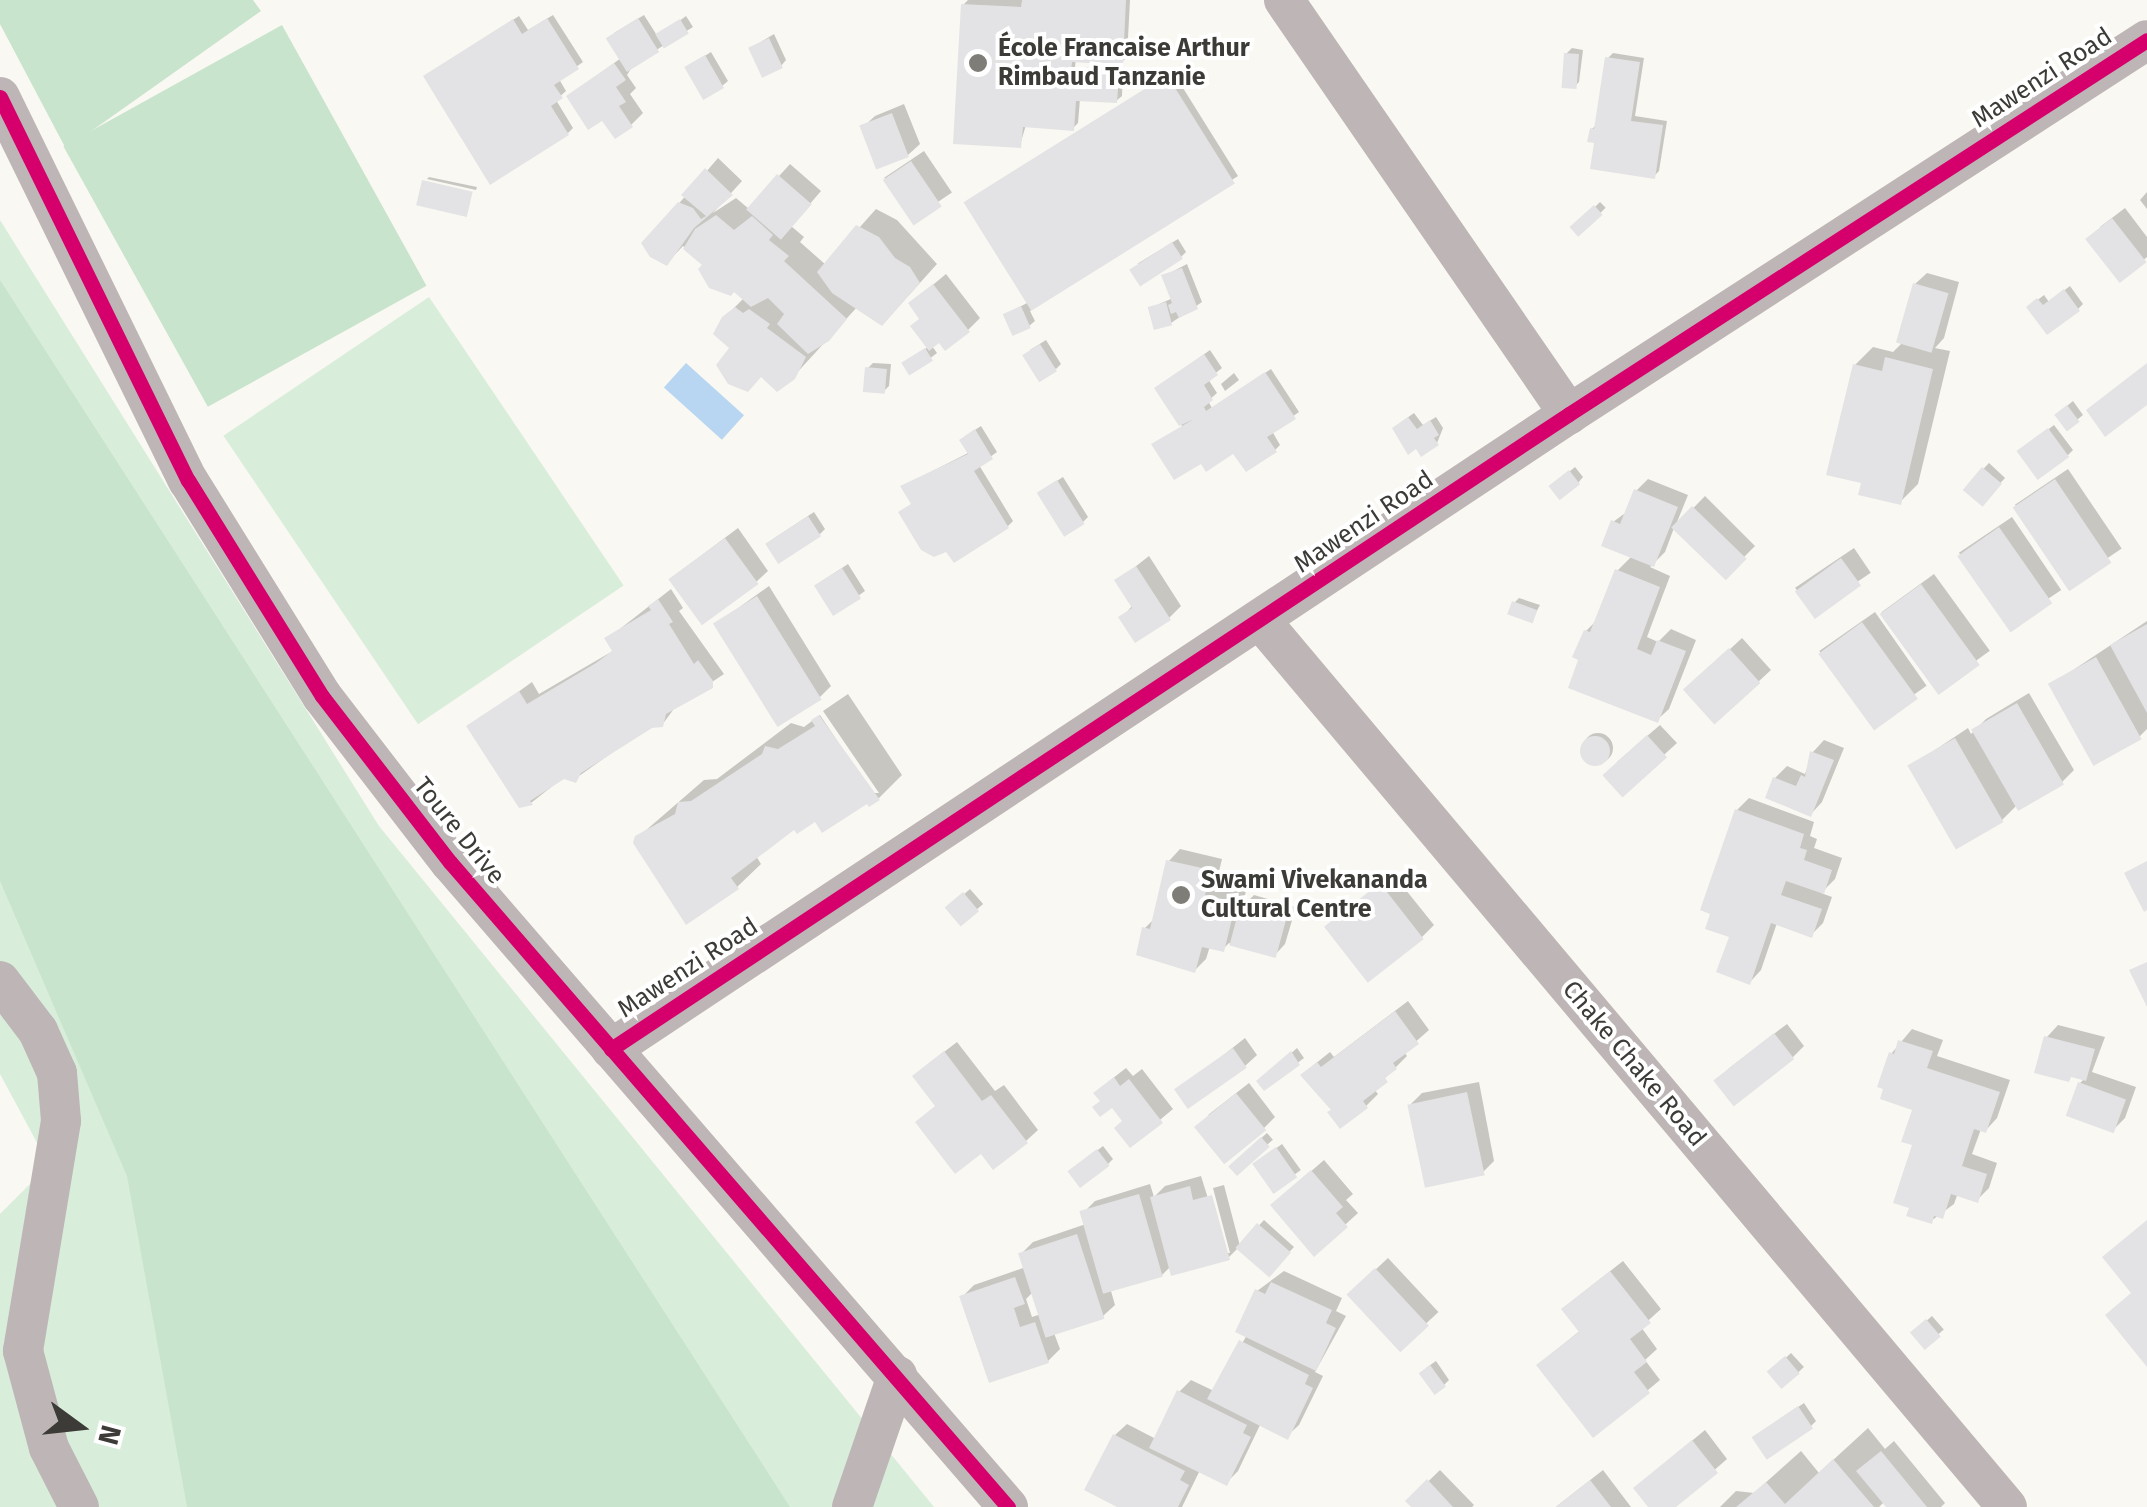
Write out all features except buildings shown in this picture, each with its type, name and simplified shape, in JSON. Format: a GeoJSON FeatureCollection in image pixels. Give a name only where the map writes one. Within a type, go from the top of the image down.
{"type":"FeatureCollection","features":[{"type":"Feature","properties":{"kind":"street"},"geometry":{"type":"LineString","coordinates":[[1284,0],[1569,414]]}},
{"type":"Feature","properties":{"kind":"street","name":"Mawenzi Road"},"geometry":{"type":"LineString","coordinates":[[611,1048],[1569,414],[2147,40]]}},
{"type":"Feature","properties":{"kind":"street","name":"Toure Drive"},"geometry":{"type":"LineString","coordinates":[[0,98],[188,480],[322,696],[450,862],[1008,1507]]}},
{"type":"Feature","properties":{"kind":"street","name":"Chake Chake Road"},"geometry":{"type":"LineString","coordinates":[[1261,621],[2007,1507]]}},
{"type":"Feature","properties":{"kind":"street"},"geometry":{"type":"LineString","coordinates":[[0,981],[38,1031],[57,1073],[61,1121],[24,1351],[49,1448],[80,1507]]}},
{"type":"Feature","properties":{"kind":"street"},"geometry":{"type":"LineString","coordinates":[[852,1507],[897,1376]]}},
{"type":"Feature","properties":{"kind":"green space"},"geometry":{"type":"Polygon","coordinates":[[[0,0],[253,0],[261,11],[66,149],[0,24],[0,0]]]}},
{"type":"Feature","properties":{"kind":"green space"},"geometry":{"type":"Polygon","coordinates":[[[282,25],[426,286],[208,407],[63,146],[282,25]]]}},
{"type":"Feature","properties":{"kind":"green space"},"geometry":{"type":"Polygon","coordinates":[[[0,220],[379,826],[934,1507],[0,1507],[0,1214],[49,1165],[0,1074],[0,220]]]}},
{"type":"Feature","properties":{"kind":"green space"},"geometry":{"type":"Polygon","coordinates":[[[0,280],[790,1507],[187,1507],[127,1176],[0,881],[0,280]]]}},
{"type":"Feature","properties":{"kind":"green space"},"geometry":{"type":"Polygon","coordinates":[[[429,297],[624,586],[418,724],[223,436],[429,297]]]}},
{"type":"Feature","properties":{"kind":"water"},"geometry":{"type":"Polygon","coordinates":[[[686,363],[744,415],[722,440],[664,388],[686,363]]]}},
{"type":"Feature","properties":{"kind":"cycle path"},"geometry":{"type":"LineString","coordinates":[[611,1049],[1569,414],[2147,40]]}},
{"type":"Feature","properties":{"kind":"cycle path"},"geometry":{"type":"LineString","coordinates":[[0,97],[188,480],[322,696],[450,862],[1008,1507]]}},
{"type":"Feature","properties":{"kind":"place","name":"École Francaise Arthur Rimbaud Tanzanie"},"geometry":{"type":"Point","coordinates":[978,63]}},
{"type":"Feature","properties":{"kind":"place","name":"Swami Vivekananda Cultural Centre"},"geometry":{"type":"Point","coordinates":[1181,895]}}]}
